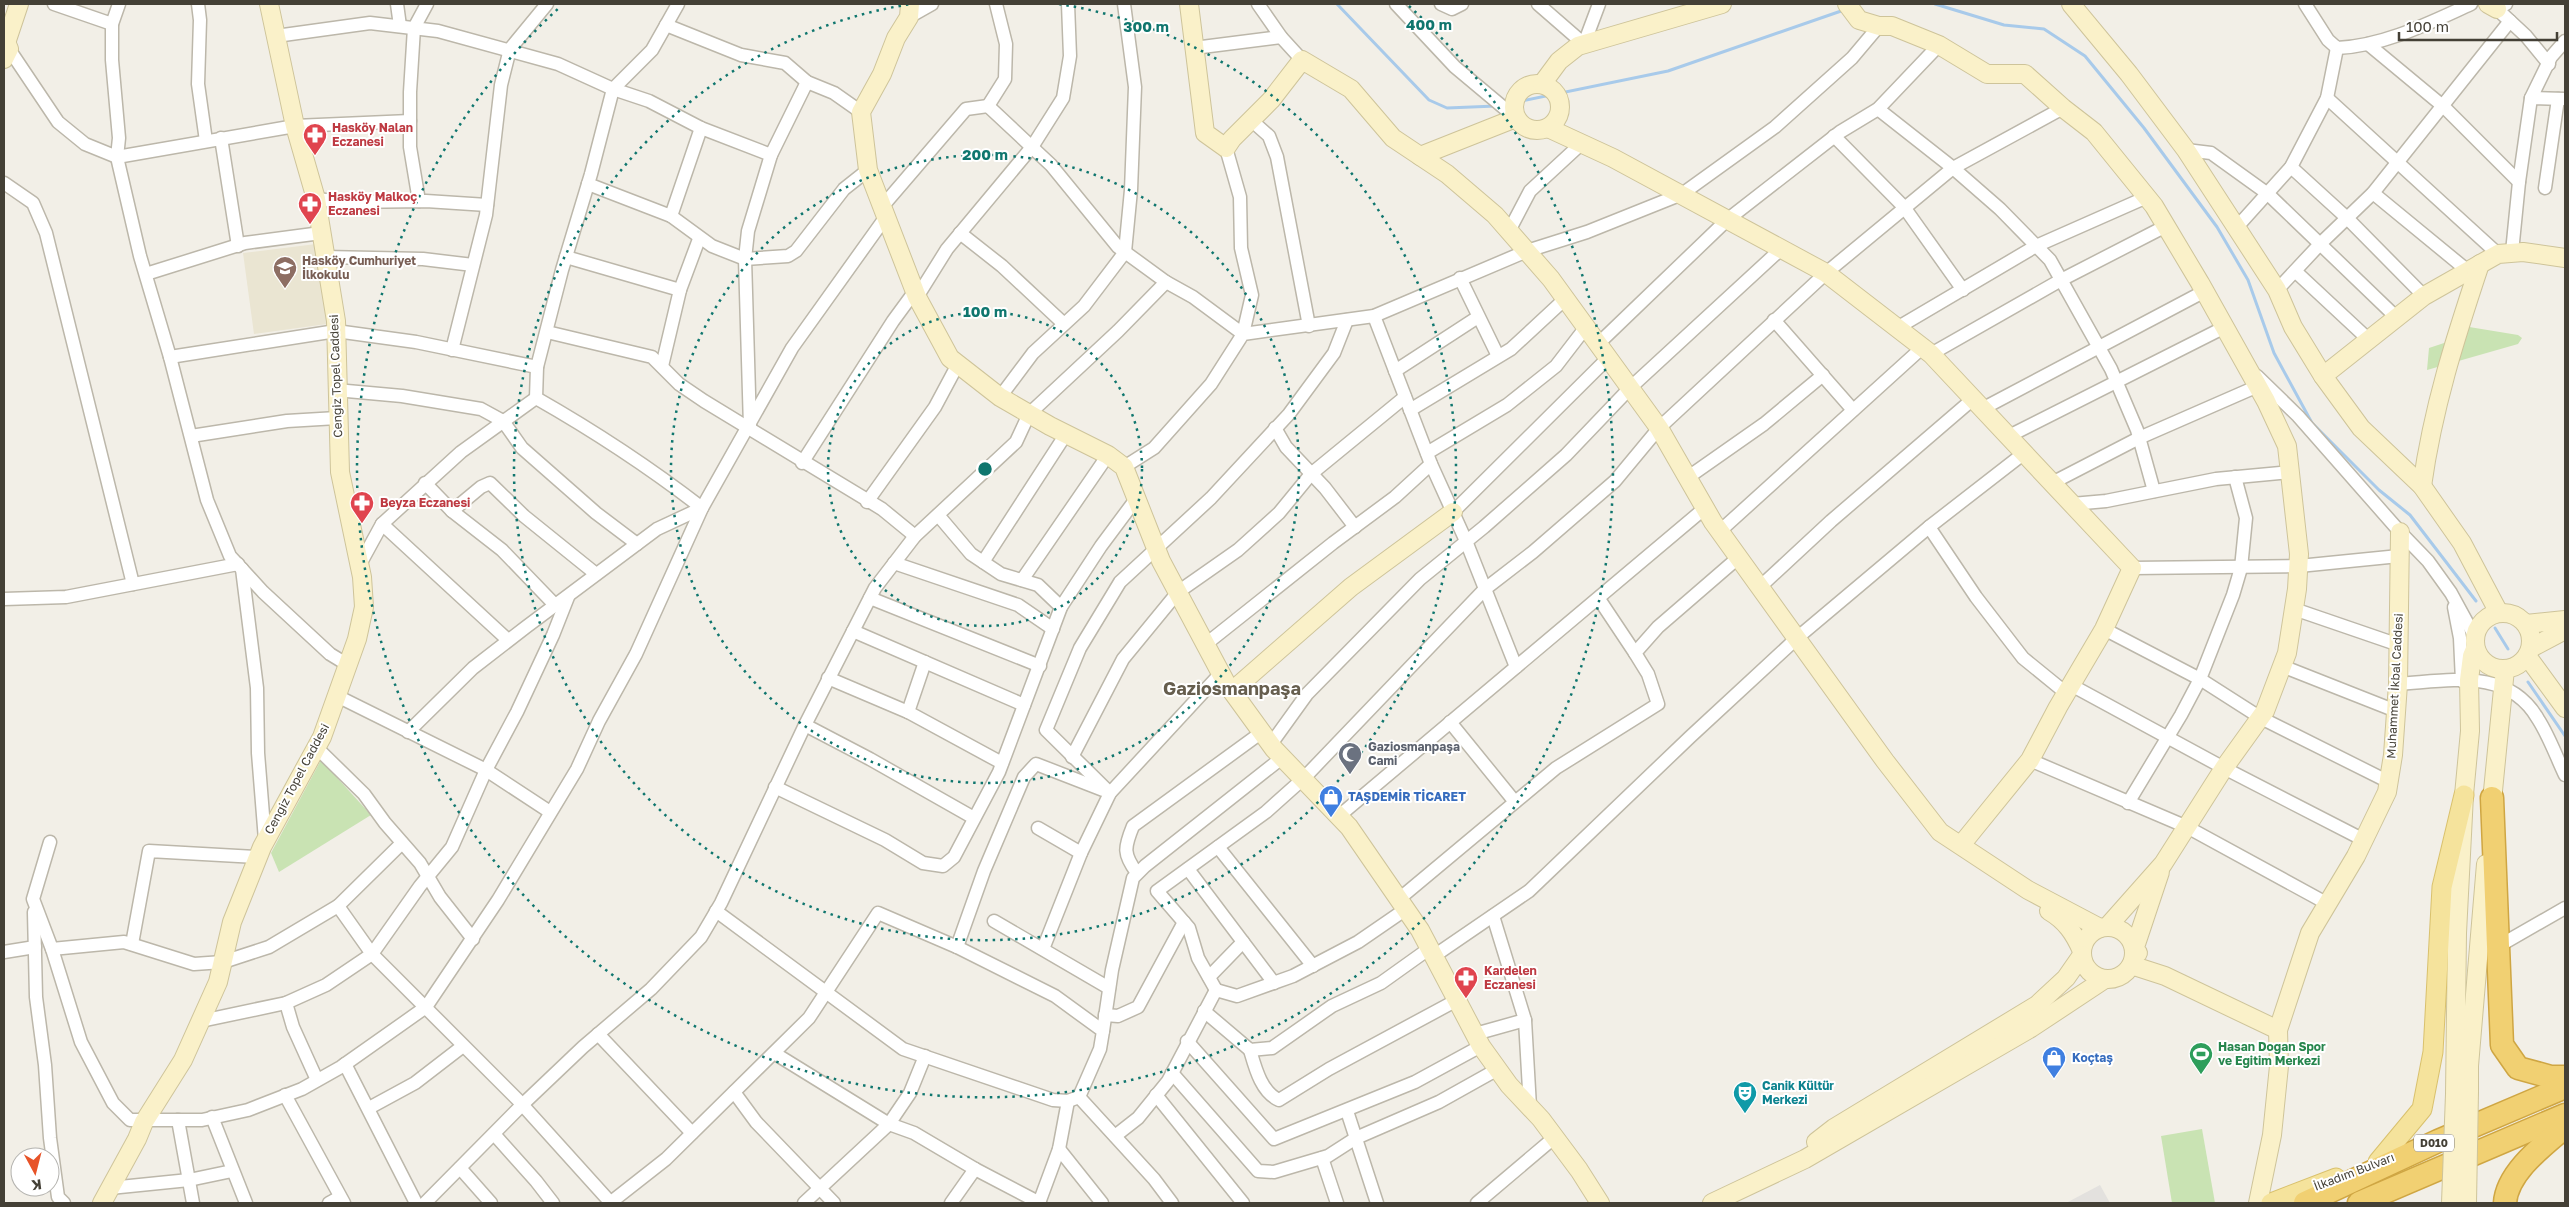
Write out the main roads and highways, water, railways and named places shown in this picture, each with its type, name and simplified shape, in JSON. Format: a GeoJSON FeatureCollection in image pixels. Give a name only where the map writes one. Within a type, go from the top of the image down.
{"type":"FeatureCollection","features":[{"type":"Feature","properties":{"kind":"highway"},"geometry":{"type":"LineString","coordinates":[[2492,798],[2502,1045],[2518,1068],[2551,1078],[2565,1077]]}},
{"type":"Feature","properties":{"kind":"highway","name":"İlkadım Bulvarı"},"geometry":{"type":"LineString","coordinates":[[2305,1203],[2438,1141],[2565,1086]]}},
{"type":"Feature","properties":{"kind":"highway","name":"D010"},"geometry":{"type":"LineString","coordinates":[[2359,1203],[2565,1115]]}},
{"type":"Feature","properties":{"kind":"highway"},"geometry":{"type":"LineString","coordinates":[[2505,1203],[2518,1174],[2532,1155],[2565,1127]]}},
{"type":"Feature","properties":{"kind":"main road"},"geometry":{"type":"LineString","coordinates":[[2378,1162],[2422,1110],[2433,1052],[2442,887],[2464,795]]}},
{"type":"Feature","properties":{"kind":"main road","name":"İlkadım Bulvarı"},"geometry":{"type":"LineString","coordinates":[[2270,1203],[2438,1141]]}},
{"type":"Feature","properties":{"kind":"main road"},"geometry":{"type":"LineString","coordinates":[[2381,1203],[2443,1167]]}},
{"type":"Feature","properties":{"kind":"waterway"},"geometry":{"type":"LineString","coordinates":[[1337,4],[1429,100],[1447,108],[1496,106]]}},
{"type":"Feature","properties":{"kind":"waterway"},"geometry":{"type":"LineString","coordinates":[[1935,4],[2004,25],[2044,29],[2085,56],[2144,128],[2217,227],[2248,280],[2274,353],[2312,423],[2379,490],[2410,515],[2476,601]]}},
{"type":"Feature","properties":{"kind":"waterway"},"geometry":{"type":"LineString","coordinates":[[1507,104],[1668,71],[1844,10]]}},
{"type":"Feature","properties":{"kind":"waterway"},"geometry":{"type":"LineString","coordinates":[[2495,628],[2508,649]]}},
{"type":"Feature","properties":{"kind":"waterway"},"geometry":{"type":"LineString","coordinates":[[2528,682],[2565,736]]}},
{"type":"Feature","properties":{"kind":"place","name":"Hasköy Nalan Eczanesi"},"geometry":{"type":"Point","coordinates":[315,156]}},
{"type":"Feature","properties":{"kind":"place","name":"Hasköy Malkoç Eczanesi"},"geometry":{"type":"Point","coordinates":[310,225]}},
{"type":"Feature","properties":{"kind":"place","name":"Hasköy Cumhuriyet İlkokulu"},"geometry":{"type":"Point","coordinates":[285,289]}},
{"type":"Feature","properties":{"kind":"place","name":"Beyza Eczanesi"},"geometry":{"type":"Point","coordinates":[362,524]}},
{"type":"Feature","properties":{"kind":"place","name":"Gaziosmanpaşa Cami"},"geometry":{"type":"Point","coordinates":[1350,775]}},
{"type":"Feature","properties":{"kind":"place","name":"TAŞDEMİR TİCARET"},"geometry":{"type":"Point","coordinates":[1331,818]}},
{"type":"Feature","properties":{"kind":"place","name":"Kardelen Eczanesi"},"geometry":{"type":"Point","coordinates":[1466,999]}},
{"type":"Feature","properties":{"kind":"place","name":"Hasan Doğan Spor ve Eğitim Merkezi"},"geometry":{"type":"Point","coordinates":[2201,1075]}},
{"type":"Feature","properties":{"kind":"place","name":"Koçtaş"},"geometry":{"type":"Point","coordinates":[2054,1079]}},
{"type":"Feature","properties":{"kind":"place","name":"Canik Kültür Merkezi"},"geometry":{"type":"Point","coordinates":[1745,1114]}},
{"type":"Feature","properties":{"kind":"district","name":"Gaziosmanpaşa"},"geometry":{"type":"Point","coordinates":[1232,689]}}]}
